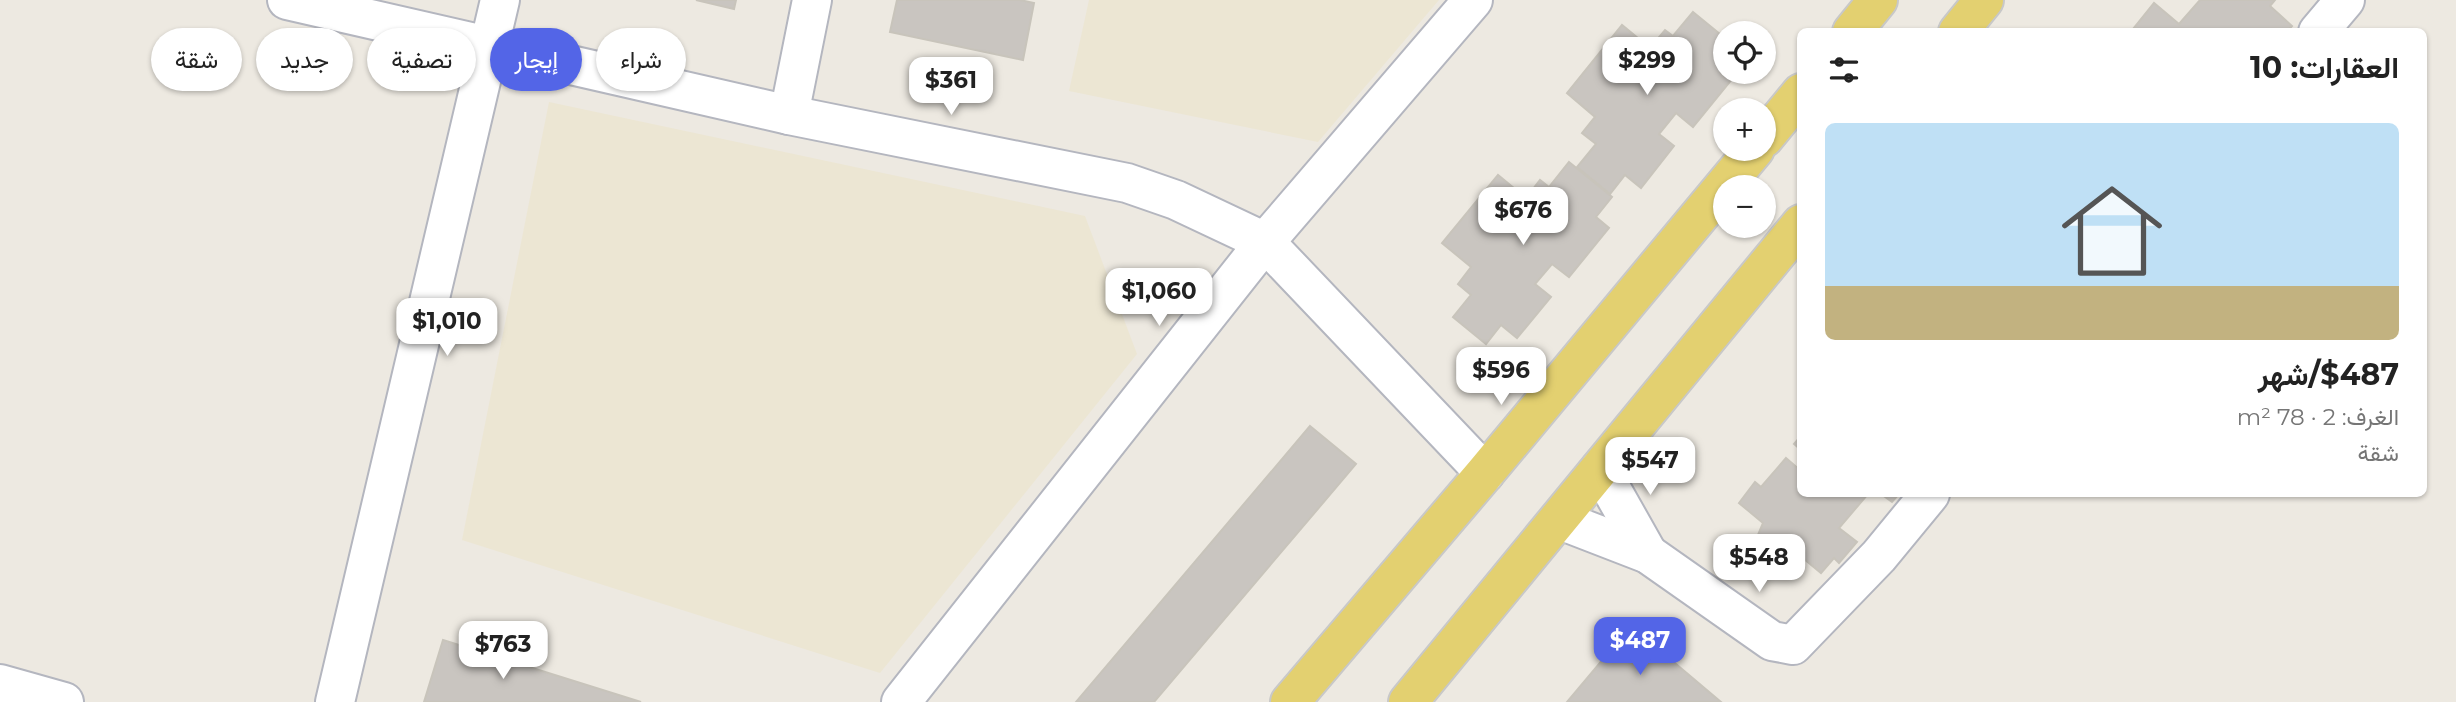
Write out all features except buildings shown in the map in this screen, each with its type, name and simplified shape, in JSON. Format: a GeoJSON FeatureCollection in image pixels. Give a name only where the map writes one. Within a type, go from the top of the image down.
{"type":"FeatureCollection","features":[{"type":"Feature","properties":{"kind":"main road"},"geometry":{"type":"LineString","coordinates":[[1855,28],[1878,0]]}},
{"type":"Feature","properties":{"kind":"main road"},"geometry":{"type":"LineString","coordinates":[[1961,28],[1984,0]]}},
{"type":"Feature","properties":{"kind":"main road"},"geometry":{"type":"LineString","coordinates":[[1776,123],[1797,98]]}},
{"type":"Feature","properties":{"kind":"main road"},"geometry":{"type":"LineString","coordinates":[[1290,702],[1745,161]]}},
{"type":"Feature","properties":{"kind":"main road"},"geometry":{"type":"LineString","coordinates":[[1408,702],[1797,229]]}},
{"type":"Feature","properties":{"kind":"street"},"geometry":{"type":"LineString","coordinates":[[287,0],[490,45]]}},
{"type":"Feature","properties":{"kind":"street"},"geometry":{"type":"LineString","coordinates":[[494,28],[500,0]]}},
{"type":"Feature","properties":{"kind":"street"},"geometry":{"type":"LineString","coordinates":[[789,115],[812,0]]}},
{"type":"Feature","properties":{"kind":"street"},"geometry":{"type":"LineString","coordinates":[[901,702],[1265,242],[1473,0]]}},
{"type":"Feature","properties":{"kind":"street"},"geometry":{"type":"LineString","coordinates":[[2321,28],[2345,0]]}},
{"type":"Feature","properties":{"kind":"street"},"geometry":{"type":"LineString","coordinates":[[335,702],[490,49]]}},
{"type":"Feature","properties":{"kind":"street"},"geometry":{"type":"LineString","coordinates":[[582,66],[789,115],[1127,183],[1176,200],[1265,242],[1485,473]]}},
{"type":"Feature","properties":{"kind":"street"},"geometry":{"type":"LineString","coordinates":[[1600,470],[1648,554]]}},
{"type":"Feature","properties":{"kind":"street"},"geometry":{"type":"LineString","coordinates":[[1560,520],[1648,554],[1772,641],[1793,645],[1879,556],[1928,497]]}},
{"type":"Feature","properties":{"kind":"street"},"geometry":{"type":"LineString","coordinates":[[0,684],[64,702]]}},
{"type":"Feature","properties":{"kind":"shaded area"},"geometry":{"type":"Polygon","coordinates":[[[1089,0],[1439,0],[1318,142],[1069,91],[1089,0]]]}},
{"type":"Feature","properties":{"kind":"shaded area"},"geometry":{"type":"Polygon","coordinates":[[[549,102],[1085,216],[1137,354],[880,673],[462,540],[549,102]]]}}]}
